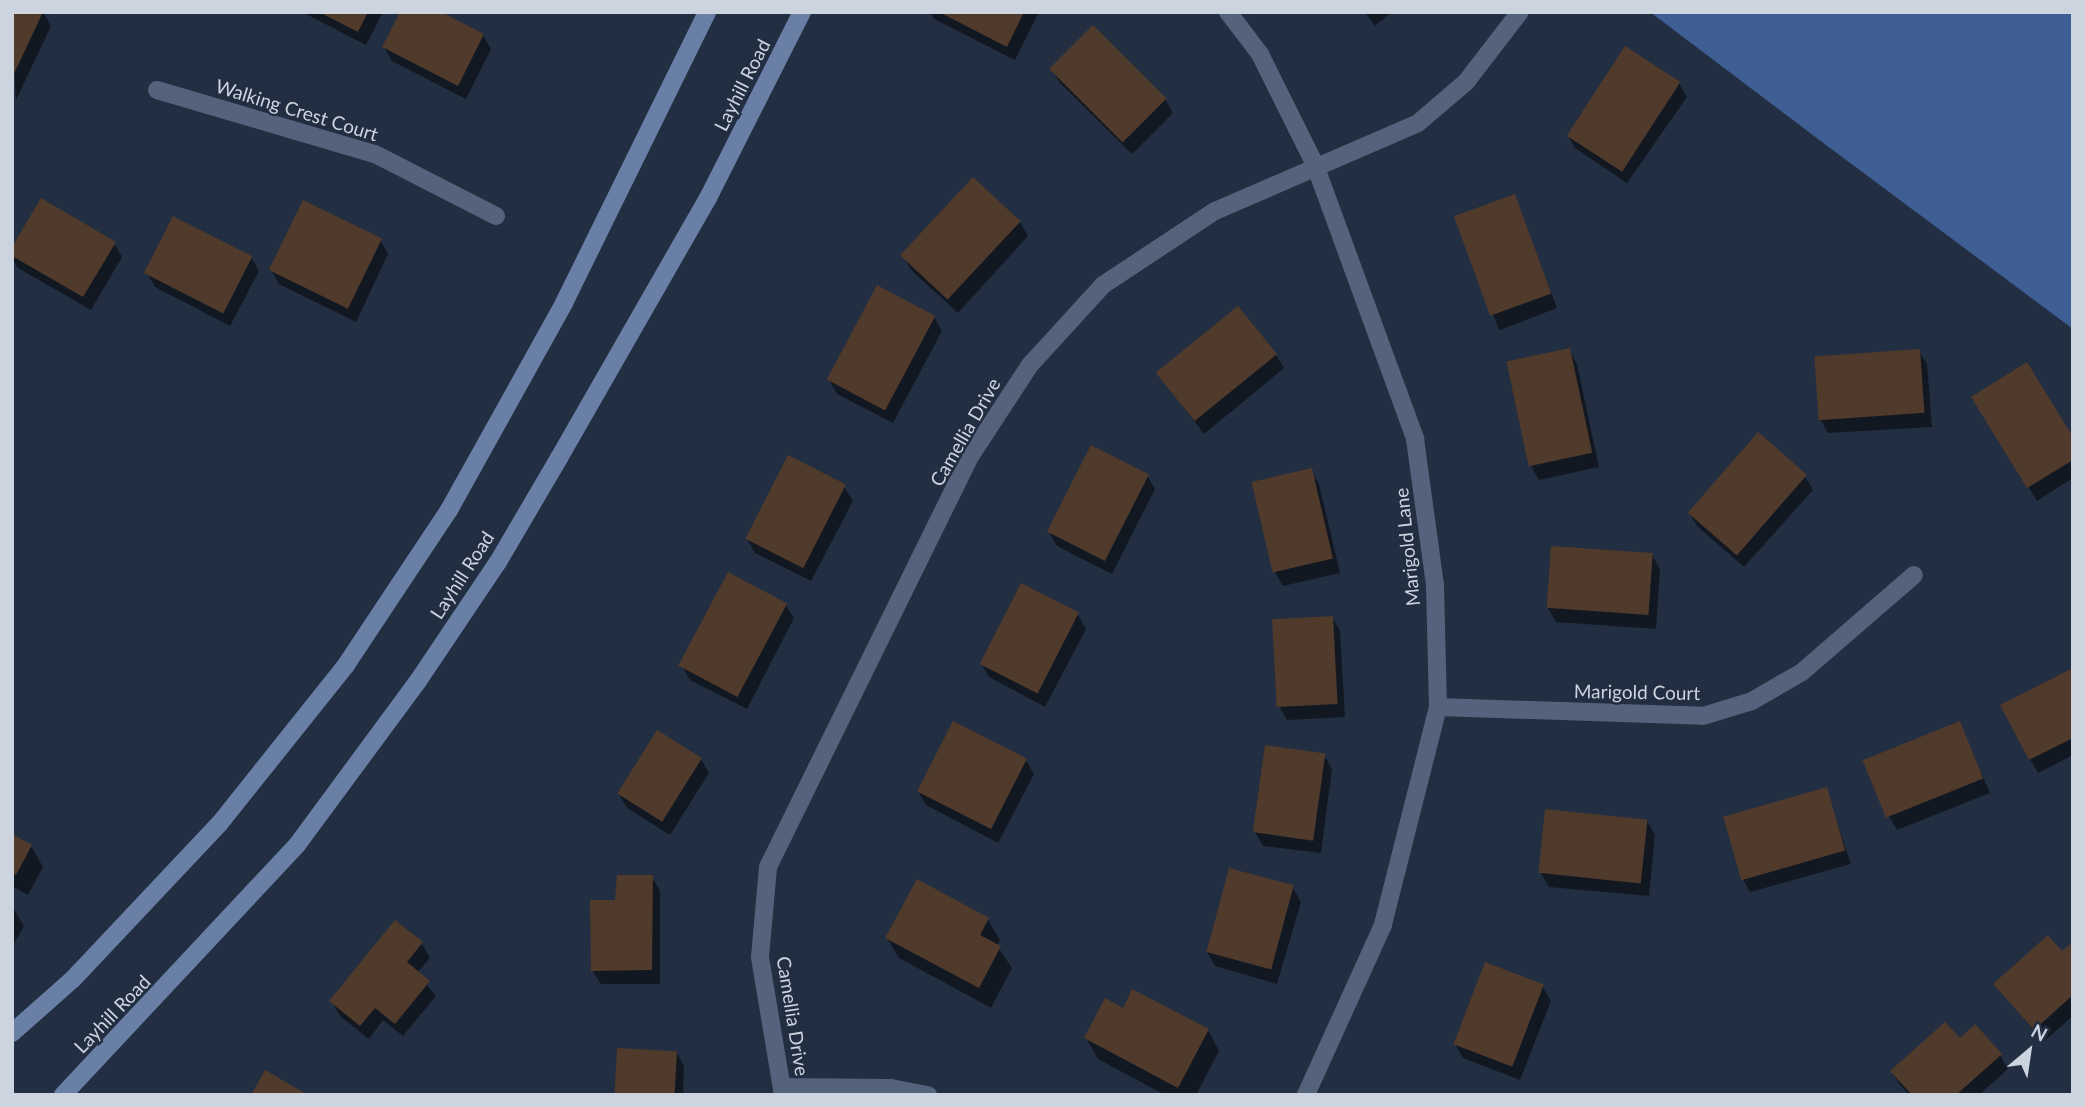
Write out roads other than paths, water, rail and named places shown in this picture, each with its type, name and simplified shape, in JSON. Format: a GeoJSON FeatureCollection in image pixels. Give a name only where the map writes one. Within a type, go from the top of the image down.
{"type":"FeatureCollection","features":[{"type":"Feature","properties":{"kind":"main road"},"geometry":{"type":"LineString","coordinates":[[12,1033],[73,979],[220,823],[353,654],[450,510],[564,303],[707,12]]}},
{"type":"Feature","properties":{"kind":"main road","name":"Layhill Road"},"geometry":{"type":"LineString","coordinates":[[63,1095],[297,845],[418,681],[498,562],[660,281],[802,12]]}},
{"type":"Feature","properties":{"kind":"street","name":"Marigold Lane"},"geometry":{"type":"LineString","coordinates":[[1228,12],[1261,54],[1315,165],[1415,439],[1435,585],[1438,707],[1382,925],[1306,1095]]}},
{"type":"Feature","properties":{"kind":"street","name":"Camellia Drive"},"geometry":{"type":"LineString","coordinates":[[783,1091],[760,957],[768,867],[971,455],[1030,365],[1103,285],[1215,211],[1315,165],[1418,123],[1466,82],[1520,12]]}},
{"type":"Feature","properties":{"kind":"street","name":"Walking Crest Court"},"geometry":{"type":"LineString","coordinates":[[157,90],[375,154],[496,216]]}},
{"type":"Feature","properties":{"kind":"street","name":"Marigold Court"},"geometry":{"type":"LineString","coordinates":[[1438,707],[1703,716],[1752,701],[1802,672],[1914,575]]}},
{"type":"Feature","properties":{"kind":"street"},"geometry":{"type":"LineString","coordinates":[[783,1091],[891,1088],[928,1095]]}}]}
